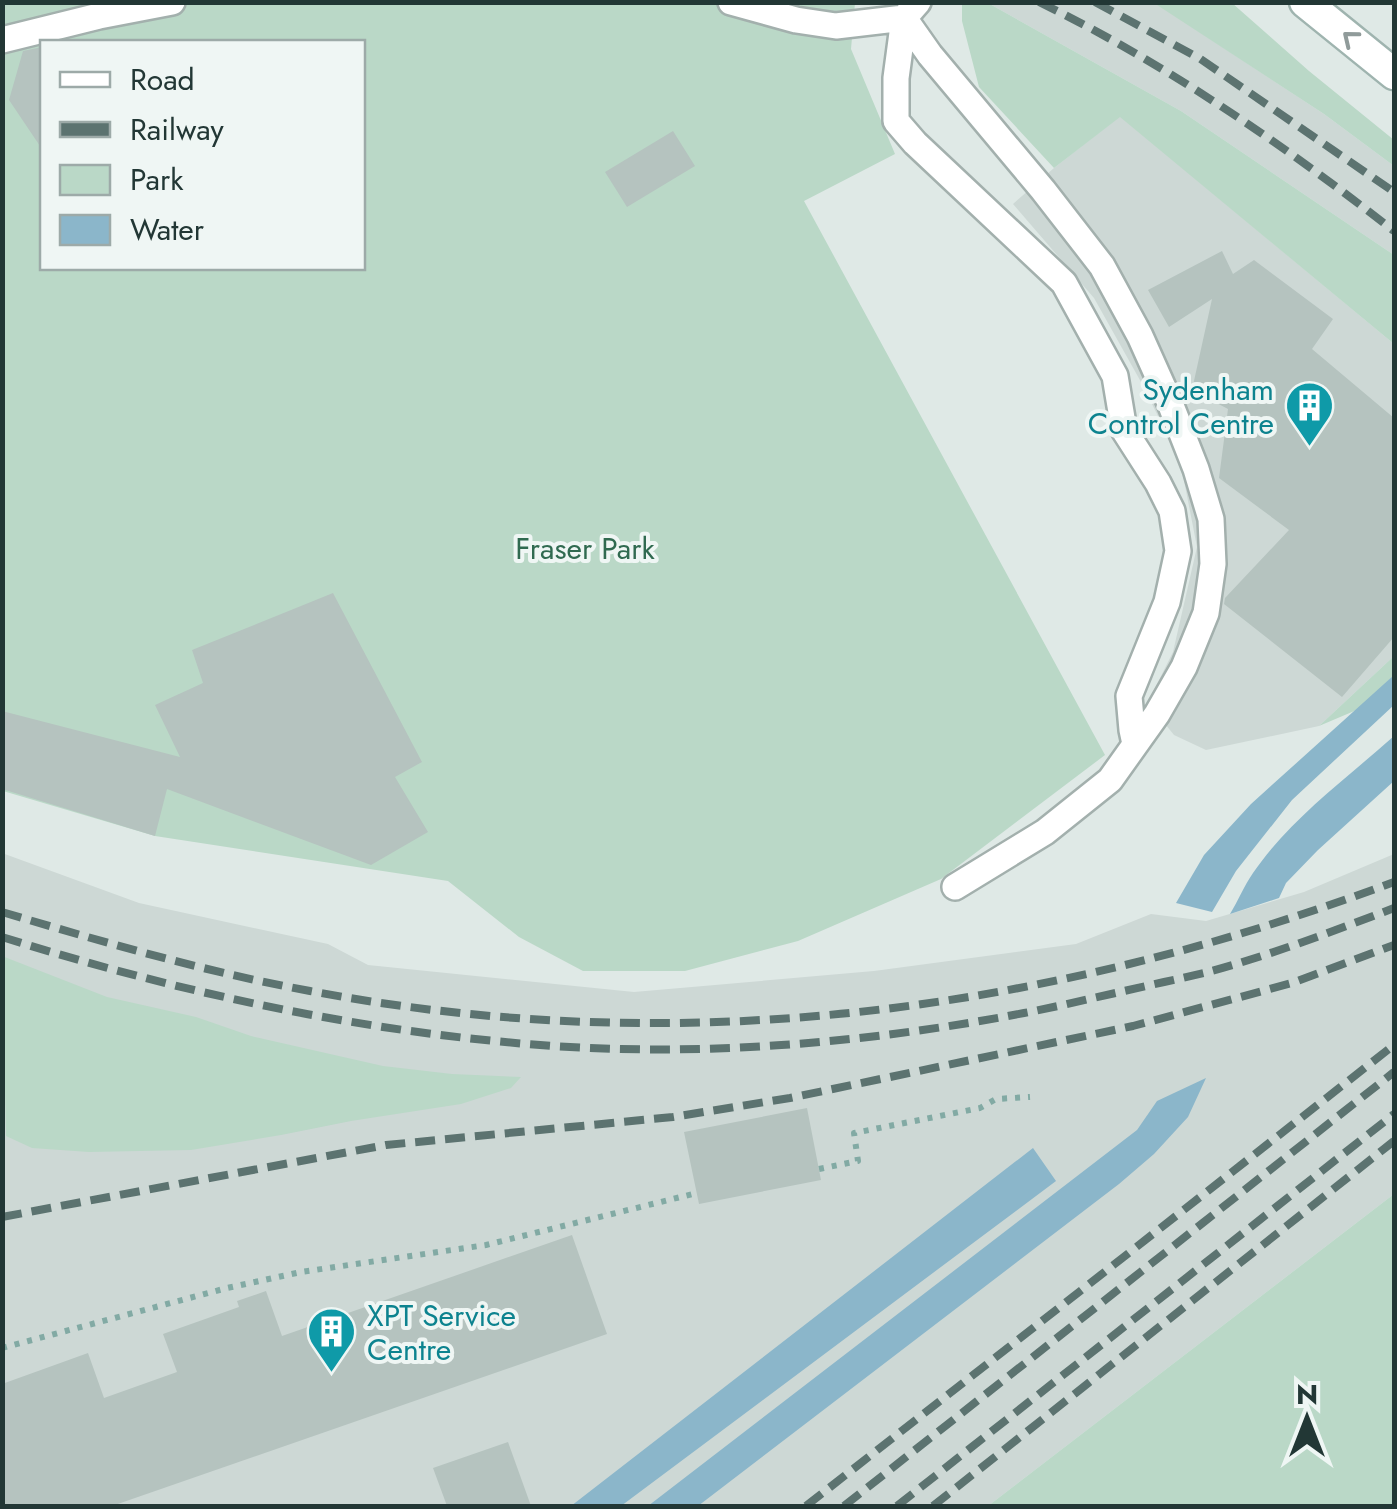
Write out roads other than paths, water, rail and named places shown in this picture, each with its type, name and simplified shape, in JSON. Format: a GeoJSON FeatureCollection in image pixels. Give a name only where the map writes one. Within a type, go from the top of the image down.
{"type":"FeatureCollection","features":[{"type":"Feature","properties":{"kind":"main road"},"geometry":{"type":"LineString","coordinates":[[1305,2],[1394,74]]}},
{"type":"Feature","properties":{"kind":"lane"},"geometry":{"type":"LineString","coordinates":[[2,40],[172,2]]}},
{"type":"Feature","properties":{"kind":"lane"},"geometry":{"type":"LineString","coordinates":[[731,2],[796,20],[836,26],[911,10]]}},
{"type":"Feature","properties":{"kind":"lane"},"geometry":{"type":"LineString","coordinates":[[911,10],[930,56],[1102,266],[1170,403],[1211,519],[1213,564],[1206,614],[1184,667],[1156,714],[1110,780],[1044,832],[955,888]]}},
{"type":"Feature","properties":{"kind":"lane"},"geometry":{"type":"LineString","coordinates":[[911,10],[896,78],[896,120],[915,144],[1064,283],[1115,376],[1124,430],[1172,511],[1178,551],[1167,602],[1130,696],[1135,744]]}},
{"type":"Feature","properties":{"kind":"water"},"geometry":{"type":"Polygon","coordinates":[[[1394,675],[1394,705],[1292,800],[1236,871],[1212,912],[1176,903],[1204,855],[1251,804],[1394,675]]]}},
{"type":"Feature","properties":{"kind":"water"},"geometry":{"type":"Polygon","coordinates":[[[1394,736],[1394,781],[1318,850],[1286,883],[1279,898],[1230,914],[1253,873],[1284,835],[1394,736]]]}},
{"type":"Feature","properties":{"kind":"water"},"geometry":{"type":"Polygon","coordinates":[[[1206,1078],[1188,1117],[1119,1184],[698,1506],[648,1506],[1137,1130],[1157,1101],[1206,1078]]]}},
{"type":"Feature","properties":{"kind":"water"},"geometry":{"type":"Polygon","coordinates":[[[1033,1148],[1056,1181],[621,1506],[571,1506],[1033,1148]]]}},
{"type":"Feature","properties":{"kind":"railway"},"geometry":{"type":"LineString","coordinates":[[1039,2],[1132,51],[1222,107],[1394,231]]}},
{"type":"Feature","properties":{"kind":"railway"},"geometry":{"type":"LineString","coordinates":[[1095,2],[1199,58],[1394,192]]}},
{"type":"Feature","properties":{"kind":"railway"},"geometry":{"type":"LineString","coordinates":[[2,912],[193,966],[310,991],[449,1012],[587,1022],[723,1022],[859,1012],[995,993],[1129,964],[1262,927],[1394,882]]}},
{"type":"Feature","properties":{"kind":"railway"},"geometry":{"type":"LineString","coordinates":[[2,937],[197,991],[394,1029],[589,1048],[714,1049],[902,1033],[1036,1011],[1232,965],[1394,908]]}},
{"type":"Feature","properties":{"kind":"railway"},"geometry":{"type":"LineString","coordinates":[[2,1217],[386,1145],[673,1117],[790,1098],[1133,1026],[1292,983],[1394,945]]}},
{"type":"Feature","properties":{"kind":"railway"},"geometry":{"type":"LineString","coordinates":[[806,1506],[1394,1045]]}},
{"type":"Feature","properties":{"kind":"railway"},"geometry":{"type":"LineString","coordinates":[[844,1506],[1394,1072]]}},
{"type":"Feature","properties":{"kind":"railway"},"geometry":{"type":"LineString","coordinates":[[897,1506],[1394,1114]]}},
{"type":"Feature","properties":{"kind":"railway"},"geometry":{"type":"LineString","coordinates":[[933,1506],[1394,1141]]}},
{"type":"Feature","properties":{"kind":"place","name":"Sydenham Control Centre"},"geometry":{"type":"Point","coordinates":[1309,448]}},
{"type":"Feature","properties":{"kind":"place","name":"XPT Service Centre"},"geometry":{"type":"Point","coordinates":[332,1374]}},
{"type":"Feature","properties":{"kind":"park label","name":"Fraser Park"},"geometry":{"type":"Point","coordinates":[585,548]}}]}
